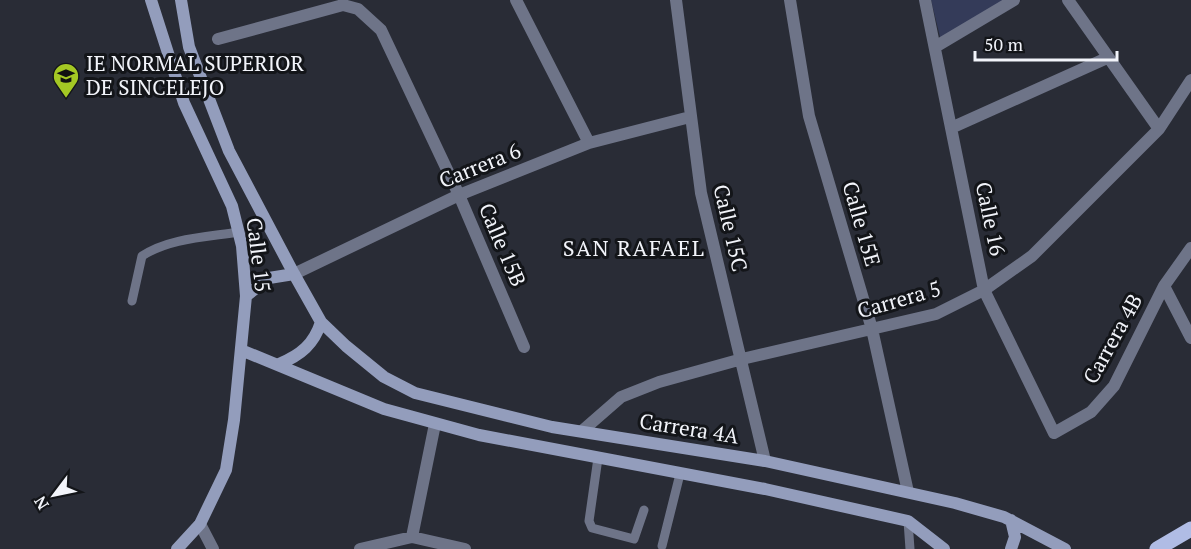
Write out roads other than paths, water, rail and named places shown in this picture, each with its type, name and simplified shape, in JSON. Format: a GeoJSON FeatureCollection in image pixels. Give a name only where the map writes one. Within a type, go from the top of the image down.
{"type":"FeatureCollection","features":[{"type":"Feature","properties":{"kind":"main road","name":"Calle 15"},"geometry":{"type":"LineString","coordinates":[[151,0],[184,103],[232,206],[239,232],[246,296],[234,420],[226,470],[200,524],[177,549]]}},
{"type":"Feature","properties":{"kind":"main road","name":"Calle 15"},"geometry":{"type":"LineString","coordinates":[[181,0],[189,47],[229,151],[321,322]]}},
{"type":"Feature","properties":{"kind":"main road"},"geometry":{"type":"LineString","coordinates":[[246,296],[269,278],[294,274]]}},
{"type":"Feature","properties":{"kind":"main road"},"geometry":{"type":"LineString","coordinates":[[279,364],[303,352],[317,333],[321,322]]}},
{"type":"Feature","properties":{"kind":"main road","name":"Carrera 4A"},"geometry":{"type":"LineString","coordinates":[[321,322],[384,377],[415,393],[552,427],[765,461],[955,503],[1011,520],[1065,549]]}},
{"type":"Feature","properties":{"kind":"main road","name":"Carrera 4A"},"geometry":{"type":"LineString","coordinates":[[241,350],[384,409],[435,424],[479,435],[908,521],[944,549]]}},
{"type":"Feature","properties":{"kind":"main road"},"geometry":{"type":"LineString","coordinates":[[1011,520],[1015,537],[1011,549]]}},
{"type":"Feature","properties":{"kind":"main road"},"geometry":{"type":"LineString","coordinates":[[1158,549],[1191,529]]}},
{"type":"Feature","properties":{"kind":"street"},"geometry":{"type":"LineString","coordinates":[[516,0],[589,143]]}},
{"type":"Feature","properties":{"kind":"street","name":"Calle 15C"},"geometry":{"type":"LineString","coordinates":[[676,0],[700,194],[765,461]]}},
{"type":"Feature","properties":{"kind":"street","name":"Calle 15E"},"geometry":{"type":"LineString","coordinates":[[790,0],[809,116],[872,329],[908,492]]}},
{"type":"Feature","properties":{"kind":"street","name":"Calle 16"},"geometry":{"type":"LineString","coordinates":[[925,0],[984,290],[1054,433]]}},
{"type":"Feature","properties":{"kind":"street"},"geometry":{"type":"LineString","coordinates":[[935,47],[1014,0]]}},
{"type":"Feature","properties":{"kind":"street"},"geometry":{"type":"LineString","coordinates":[[1068,0],[1159,129]]}},
{"type":"Feature","properties":{"kind":"street","name":"Calle 15B"},"geometry":{"type":"LineString","coordinates":[[218,39],[343,4],[358,9],[381,30],[459,195],[524,347]]}},
{"type":"Feature","properties":{"kind":"street"},"geometry":{"type":"LineString","coordinates":[[951,128],[1107,58]]}},
{"type":"Feature","properties":{"kind":"street","name":"Carrera 5"},"geometry":{"type":"LineString","coordinates":[[582,431],[621,398],[659,382],[742,359],[936,314],[984,290],[1032,256],[1159,129],[1191,82]]}},
{"type":"Feature","properties":{"kind":"street","name":"Carrera 6"},"geometry":{"type":"LineString","coordinates":[[294,274],[459,195],[589,143],[690,117]]}},
{"type":"Feature","properties":{"kind":"street","name":"Carrera 4B"},"geometry":{"type":"LineString","coordinates":[[1054,433],[1091,412],[1114,386],[1164,286],[1191,248]]}},
{"type":"Feature","properties":{"kind":"street"},"geometry":{"type":"LineString","coordinates":[[1164,286],[1191,338]]}},
{"type":"Feature","properties":{"kind":"street"},"geometry":{"type":"LineString","coordinates":[[412,537],[435,424]]}},
{"type":"Feature","properties":{"kind":"street"},"geometry":{"type":"LineString","coordinates":[[200,524],[213,549]]}},
{"type":"Feature","properties":{"kind":"street"},"geometry":{"type":"LineString","coordinates":[[360,549],[412,537],[465,549]]}},
{"type":"Feature","properties":{"kind":"lane"},"geometry":{"type":"LineString","coordinates":[[132,301],[142,256],[151,250],[174,243],[239,232]]}},
{"type":"Feature","properties":{"kind":"lane"},"geometry":{"type":"LineString","coordinates":[[598,458],[589,520],[592,528],[634,539],[644,510]]}},
{"type":"Feature","properties":{"kind":"lane"},"geometry":{"type":"LineString","coordinates":[[662,546],[680,474]]}},
{"type":"Feature","properties":{"kind":"lane"},"geometry":{"type":"LineString","coordinates":[[908,521],[910,549]]}},
{"type":"Feature","properties":{"kind":"place","name":"IE NORMAL SUPERIOR DE SINCELEJO"},"geometry":{"type":"Point","coordinates":[66,99]}},
{"type":"Feature","properties":{"kind":"district","name":"SAN RAFAEL"},"geometry":{"type":"Point","coordinates":[634,248]}}]}
